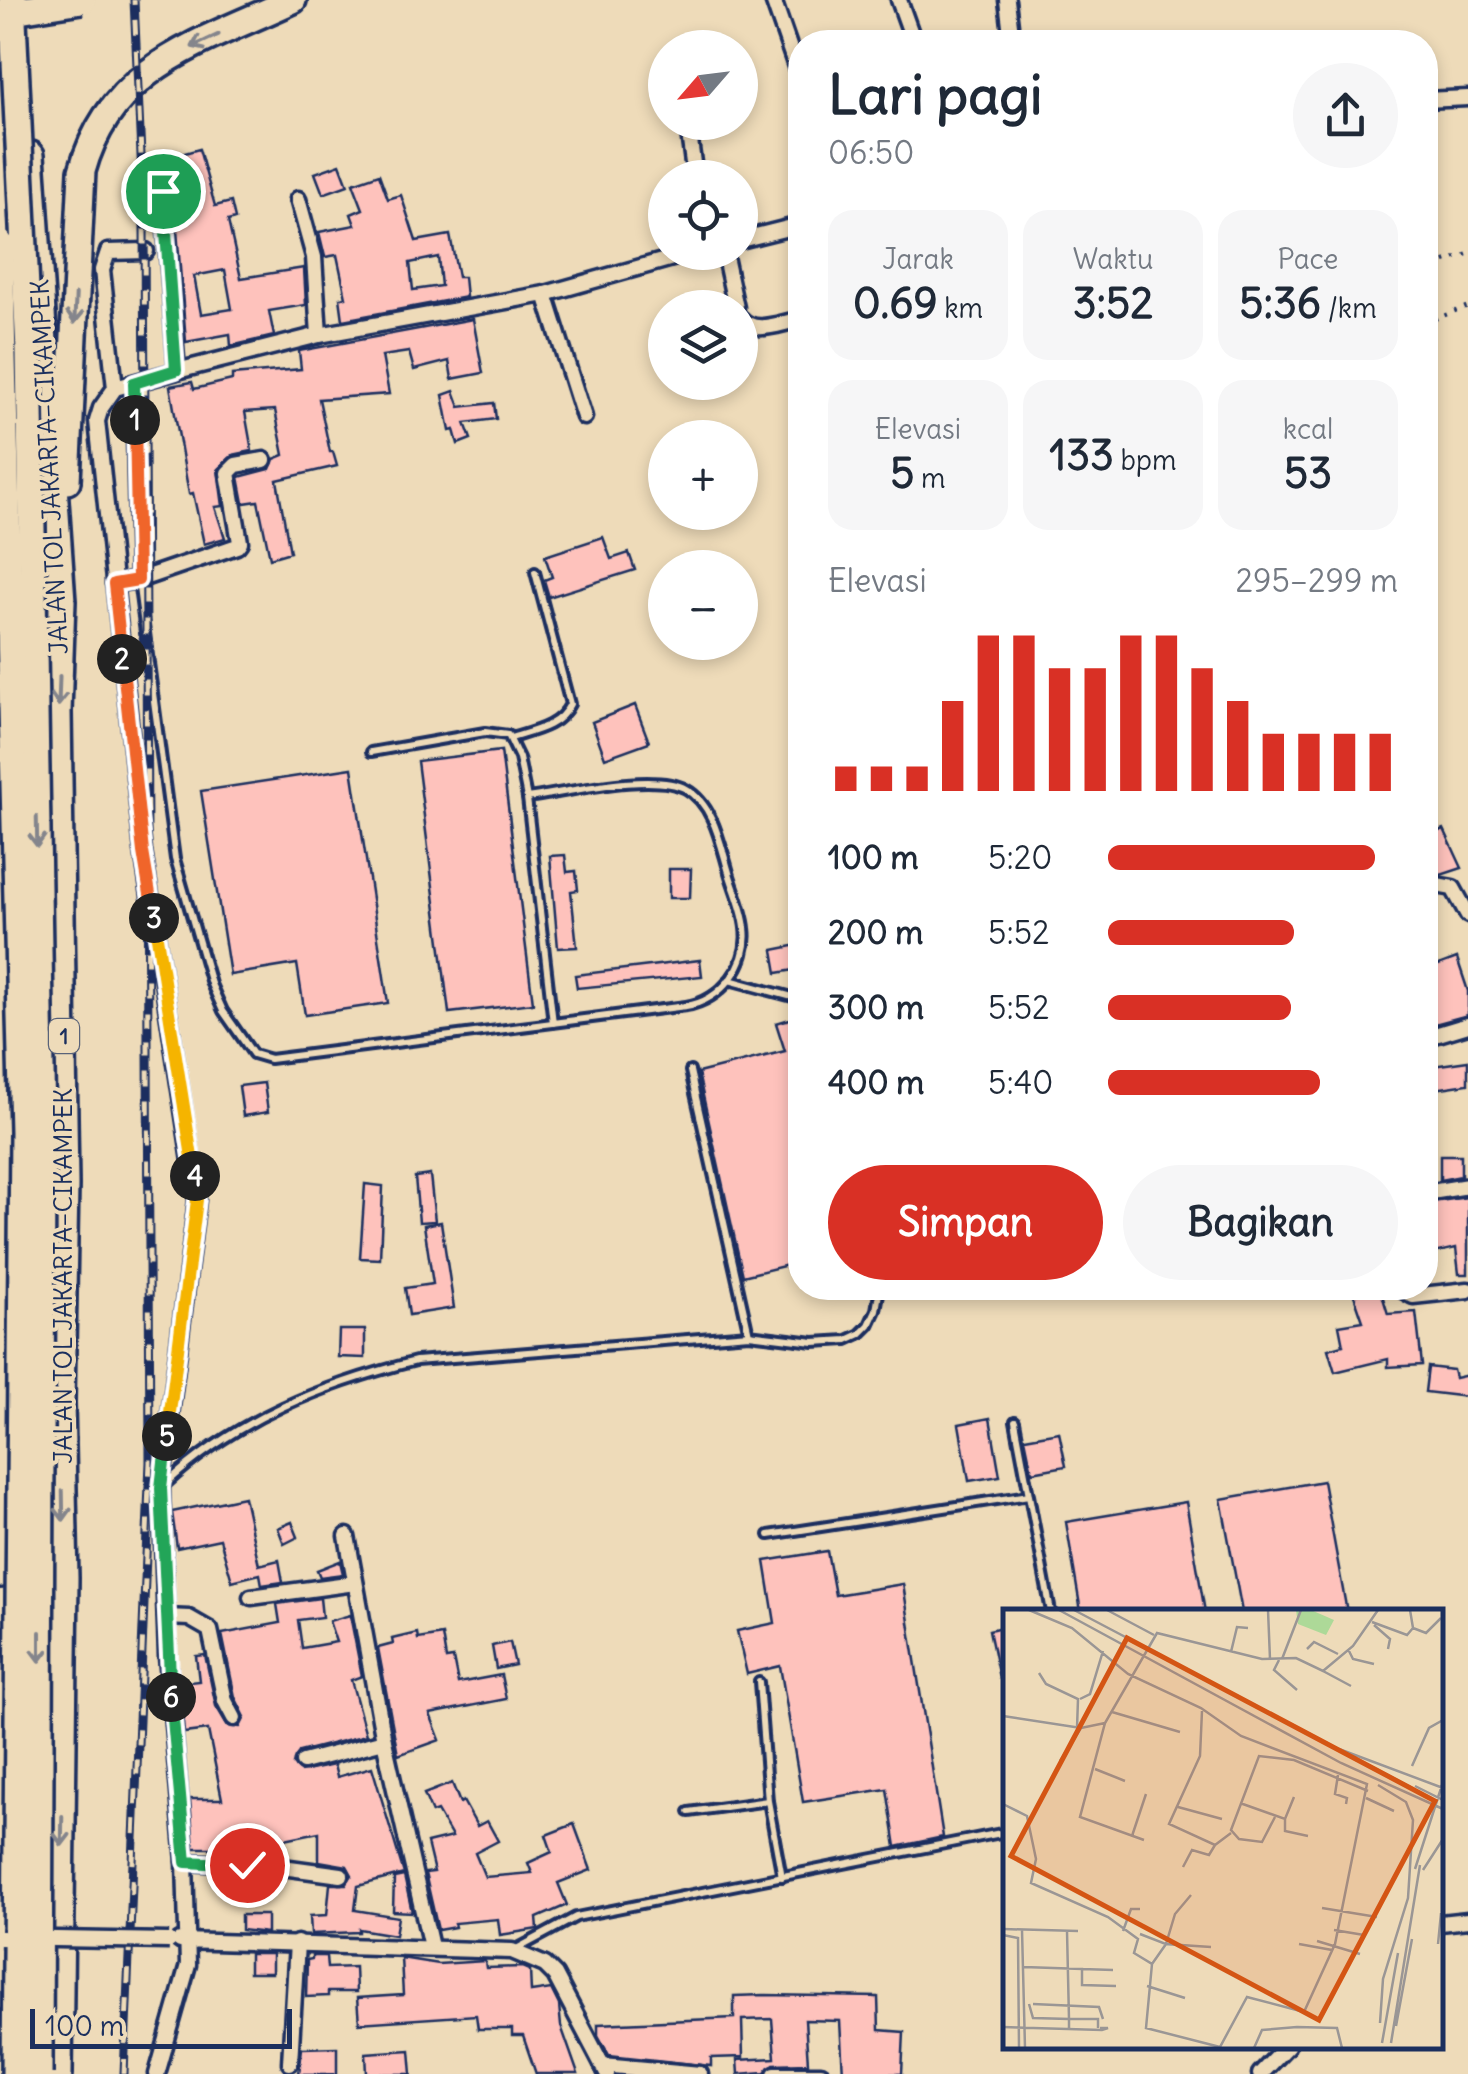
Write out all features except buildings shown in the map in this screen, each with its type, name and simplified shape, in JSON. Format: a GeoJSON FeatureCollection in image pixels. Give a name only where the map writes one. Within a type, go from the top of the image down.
{"type":"FeatureCollection","features":[{"type":"Feature","properties":{"kind":"highway","name":"1"},"geometry":{"type":"LineString","coordinates":[[12,0],[29,350],[42,1130],[39,2074]]}},
{"type":"Feature","properties":{"kind":"highway","name":"JALAN TOL JAKARTA–CIKAMPEK"},"geometry":{"type":"LineString","coordinates":[[21,0],[62,602],[58,712],[65,1578],[59,2074]]}},
{"type":"Feature","properties":{"kind":"highway"},"geometry":{"type":"LineString","coordinates":[[0,13],[82,0]]}},
{"type":"Feature","properties":{"kind":"highway"},"geometry":{"type":"LineString","coordinates":[[62,602],[82,170],[87,152],[106,115],[138,78],[158,63],[293,0]]}},
{"type":"Feature","properties":{"kind":"highway","name":"1"},"geometry":{"type":"LineString","coordinates":[[0,243],[23,1132],[15,2074]]}},
{"type":"Feature","properties":{"kind":"highway"},"geometry":{"type":"LineString","coordinates":[[0,759],[4,866],[0,1574]]}},
{"type":"Feature","properties":{"kind":"street"},"geometry":{"type":"LineString","coordinates":[[773,0],[788,43]]}},
{"type":"Feature","properties":{"kind":"street"},"geometry":{"type":"LineString","coordinates":[[899,0],[910,30]]}},
{"type":"Feature","properties":{"kind":"street"},"geometry":{"type":"LineString","coordinates":[[1007,0],[1011,30]]}},
{"type":"Feature","properties":{"kind":"street"},"geometry":{"type":"LineString","coordinates":[[1438,99],[1468,98]]}},
{"type":"Feature","properties":{"kind":"street"},"geometry":{"type":"LineString","coordinates":[[163,191],[176,370]]}},
{"type":"Feature","properties":{"kind":"street"},"geometry":{"type":"LineString","coordinates":[[298,200],[314,257],[319,336]]}},
{"type":"Feature","properties":{"kind":"street"},"geometry":{"type":"LineString","coordinates":[[758,236],[788,228]]}},
{"type":"Feature","properties":{"kind":"street"},"geometry":{"type":"LineString","coordinates":[[115,388],[102,270],[104,258],[108,252],[146,251]]}},
{"type":"Feature","properties":{"kind":"street"},"geometry":{"type":"LineString","coordinates":[[157,2074],[184,1988],[188,1942],[161,1488],[197,1200],[143,852],[97,421],[115,388],[176,370],[319,336],[545,294],[648,265]]}},
{"type":"Feature","properties":{"kind":"street"},"geometry":{"type":"LineString","coordinates":[[545,294],[584,417]]}},
{"type":"Feature","properties":{"kind":"street"},"geometry":{"type":"LineString","coordinates":[[758,328],[788,322]]}},
{"type":"Feature","properties":{"kind":"street"},"geometry":{"type":"LineString","coordinates":[[134,383],[138,580]]}},
{"type":"Feature","properties":{"kind":"street"},"geometry":{"type":"LineString","coordinates":[[114,584],[138,580],[237,546],[240,542],[228,472],[236,466],[264,460]]}},
{"type":"Feature","properties":{"kind":"street"},"geometry":{"type":"LineString","coordinates":[[1438,885],[1454,888],[1468,914]]}},
{"type":"Feature","properties":{"kind":"street"},"geometry":{"type":"LineString","coordinates":[[1438,1034],[1468,1025]]}},
{"type":"Feature","properties":{"kind":"street"},"geometry":{"type":"LineString","coordinates":[[1438,1191],[1468,1186]]}},
{"type":"Feature","properties":{"kind":"street"},"geometry":{"type":"LineString","coordinates":[[1438,1293],[1468,1290]]}},
{"type":"Feature","properties":{"kind":"street"},"geometry":{"type":"LineString","coordinates":[[347,1536],[384,1741],[430,1947]]}},
{"type":"Feature","properties":{"kind":"street"},"geometry":{"type":"LineString","coordinates":[[251,1597],[355,1583]]}},
{"type":"Feature","properties":{"kind":"street"},"geometry":{"type":"LineString","coordinates":[[166,1617],[189,1618],[210,1630],[225,1701],[234,1718]]}},
{"type":"Feature","properties":{"kind":"street"},"geometry":{"type":"LineString","coordinates":[[303,1762],[384,1741]]}},
{"type":"Feature","properties":{"kind":"street"},"geometry":{"type":"LineString","coordinates":[[186,1862],[341,1874]]}},
{"type":"Feature","properties":{"kind":"street"},"geometry":{"type":"LineString","coordinates":[[1443,1923],[1468,1920]]}},
{"type":"Feature","properties":{"kind":"street"},"geometry":{"type":"LineString","coordinates":[[0,1938],[298,1942],[512,1951],[545,1965],[555,1975],[605,2069],[700,2074]]}},
{"type":"Feature","properties":{"kind":"street"},"geometry":{"type":"LineString","coordinates":[[290,2063],[298,1942]]}},
{"type":"Feature","properties":{"kind":"street"},"geometry":{"type":"LineString","coordinates":[[1260,2074],[1284,2049]]}},
{"type":"Feature","properties":{"kind":"street"},"geometry":{"type":"LineString","coordinates":[[775,2074],[822,2074]]}},
{"type":"Feature","properties":{"kind":"lane"},"geometry":{"type":"LineString","coordinates":[[511,738],[554,723],[564,716],[570,704],[535,572]]}},
{"type":"Feature","properties":{"kind":"lane"},"geometry":{"type":"LineString","coordinates":[[138,580],[176,859],[211,984],[223,1011],[254,1054],[270,1059],[698,1004],[714,997],[742,956],[745,928],[716,828],[694,794],[676,785],[646,782],[527,798]]}},
{"type":"Feature","properties":{"kind":"lane"},"geometry":{"type":"LineString","coordinates":[[371,752],[485,732],[499,732],[511,738],[527,798],[553,1022]]}},
{"type":"Feature","properties":{"kind":"lane"},"geometry":{"type":"LineString","coordinates":[[729,980],[788,996]]}},
{"type":"Feature","properties":{"kind":"lane"},"geometry":{"type":"LineString","coordinates":[[690,1070],[749,1334]]}},
{"type":"Feature","properties":{"kind":"lane"},"geometry":{"type":"LineString","coordinates":[[161,1488],[186,1465],[260,1418],[324,1388],[368,1373],[416,1362],[749,1334],[814,1342],[854,1338],[873,1318],[877,1300]]}},
{"type":"Feature","properties":{"kind":"lane"},"geometry":{"type":"LineString","coordinates":[[1014,1421],[1050,1609]]}},
{"type":"Feature","properties":{"kind":"lane"},"geometry":{"type":"LineString","coordinates":[[769,1535],[1029,1495]]}},
{"type":"Feature","properties":{"kind":"lane"},"geometry":{"type":"LineString","coordinates":[[759,1682],[768,1801],[782,1877]]}},
{"type":"Feature","properties":{"kind":"lane"},"geometry":{"type":"LineString","coordinates":[[689,1812],[768,1801]]}},
{"type":"Feature","properties":{"kind":"lane"},"geometry":{"type":"LineString","coordinates":[[512,1951],[576,1917],[1003,1833]]}},
{"type":"Feature","properties":{"kind":"path"},"geometry":{"type":"LineString","coordinates":[[1438,264],[1468,254]]}},
{"type":"Feature","properties":{"kind":"path"},"geometry":{"type":"LineString","coordinates":[[1438,317],[1468,306]]}},
{"type":"Feature","properties":{"kind":"railway"},"geometry":{"type":"LineString","coordinates":[[124,2074],[150,1462],[144,222],[134,0]]}},
{"type":"Feature","properties":{"kind":"route"},"geometry":{"type":"LineString","coordinates":[[163,191],[176,370],[134,383],[138,580],[114,584],[143,852],[197,1200],[161,1488],[168,1657],[186,1862],[247,1865]]}}]}
